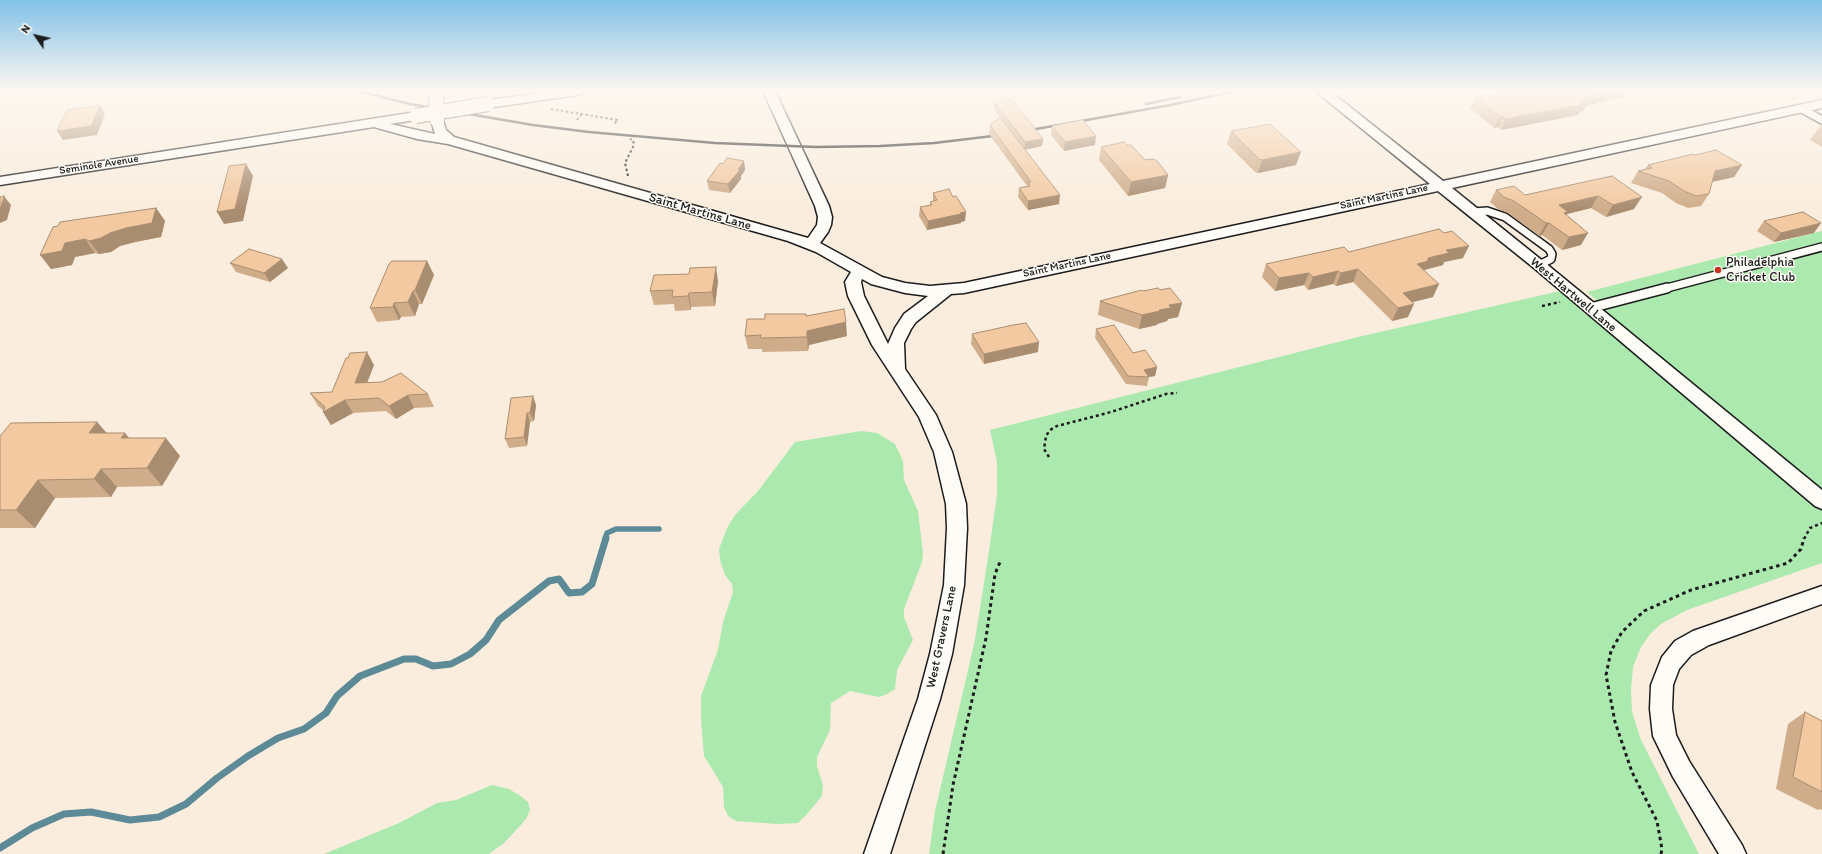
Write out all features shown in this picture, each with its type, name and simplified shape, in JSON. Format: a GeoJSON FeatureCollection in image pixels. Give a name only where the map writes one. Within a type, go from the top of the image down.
{"type":"FeatureCollection","features":[{"type":"Feature","properties":{"kind":"street","name":"Seminole Avenue"},"geometry":{"type":"LineString","coordinates":[[0,181],[322,131]]}},
{"type":"Feature","properties":{"kind":"street","name":"Saint Martins Lane"},"geometry":{"type":"LineString","coordinates":[[402,131],[449,140],[810,244],[877,281],[918,290],[946,290],[1698,131]]}},
{"type":"Feature","properties":{"kind":"street"},"geometry":{"type":"LineString","coordinates":[[439,131],[442,136],[449,140]]}},
{"type":"Feature","properties":{"kind":"street"},"geometry":{"type":"LineString","coordinates":[[788,131],[822,206],[825,217],[822,232],[810,244]]}},
{"type":"Feature","properties":{"kind":"street","name":"West Hartwell Lane"},"geometry":{"type":"LineString","coordinates":[[1374,131],[1539,265],[1822,501]]}},
{"type":"Feature","properties":{"kind":"street","name":"West Gravers Lane"},"geometry":{"type":"LineString","coordinates":[[859,271],[853,282],[856,296],[880,345],[927,415],[943,452],[956,504],[956,557],[950,611],[941,654],[929,699],[877,854]]}},
{"type":"Feature","properties":{"kind":"street","name":"Saint Martins Lane"},"geometry":{"type":"LineString","coordinates":[[897,369],[896,343],[903,328],[910,318],[946,290]]}},
{"type":"Feature","properties":{"kind":"street"},"geometry":{"type":"LineString","coordinates":[[1733,854],[1681,769],[1665,736],[1661,709],[1662,685],[1670,664],[1683,648],[1701,638],[1822,595]]}},
{"type":"Feature","properties":{"kind":"lane"},"geometry":{"type":"LineString","coordinates":[[1590,308],[1821,248]]}},
{"type":"Feature","properties":{"kind":"path"},"geometry":{"type":"LineString","coordinates":[[628,178],[625,163],[634,145],[633,140],[630,139]]}},
{"type":"Feature","properties":{"kind":"path"},"geometry":{"type":"LineString","coordinates":[[1049,457],[1044,449],[1046,436],[1050,430],[1058,426],[1111,412],[1157,396],[1177,393]]}},
{"type":"Feature","properties":{"kind":"path"},"geometry":{"type":"LineString","coordinates":[[942,854],[952,785],[986,638],[995,574],[1000,562]]}},
{"type":"Feature","properties":{"kind":"green space"},"geometry":{"type":"Polygon","coordinates":[[[1822,231],[1822,563],[1687,610],[1661,624],[1651,633],[1641,647],[1633,667],[1631,691],[1632,712],[1641,740],[1699,854],[929,854],[935,811],[975,640],[989,551],[997,495],[997,462],[990,430],[1358,337],[1560,291],[1586,315],[1608,310],[1587,292],[1822,231]]]}},
{"type":"Feature","properties":{"kind":"green space"},"geometry":{"type":"Polygon","coordinates":[[[861,431],[877,433],[895,444],[903,461],[904,480],[918,511],[923,554],[922,562],[904,609],[904,617],[913,640],[897,670],[895,689],[879,697],[850,691],[831,703],[830,730],[817,757],[817,766],[823,785],[822,796],[807,814],[798,823],[777,824],[736,821],[728,816],[724,807],[723,787],[704,756],[701,719],[701,696],[718,650],[723,622],[733,592],[732,584],[725,575],[720,560],[719,549],[727,528],[735,515],[758,491],[795,442],[861,431]]]}},
{"type":"Feature","properties":{"kind":"green space"},"geometry":{"type":"Polygon","coordinates":[[[492,785],[509,789],[522,797],[528,802],[530,810],[526,819],[519,827],[504,843],[489,854],[324,854],[399,823],[437,803],[456,800],[492,785]]]}},
{"type":"Feature","properties":{"kind":"building"},"geometry":{"type":"Polygon","coordinates":[[[994,131],[1011,131],[1060,195],[1028,201],[1019,188],[1030,186],[1028,182],[1031,182],[994,131]]]}},
{"type":"Feature","properties":{"kind":"building"},"geometry":{"type":"Polygon","coordinates":[[[1016,131],[1037,131],[1043,139],[1025,142],[1016,131]]]}},
{"type":"Feature","properties":{"kind":"building"},"geometry":{"type":"Polygon","coordinates":[[[1056,131],[1092,131],[1096,136],[1065,142],[1056,131]]]}},
{"type":"Feature","properties":{"kind":"building"},"geometry":{"type":"Polygon","coordinates":[[[1231,131],[1278,131],[1301,152],[1262,160],[1259,159],[1231,131]]]}},
{"type":"Feature","properties":{"kind":"building"},"geometry":{"type":"Polygon","coordinates":[[[1124,142],[1127,145],[1131,145],[1145,160],[1154,159],[1158,162],[1168,175],[1131,182],[1101,147],[1124,142]]]}},
{"type":"Feature","properties":{"kind":"building"},"geometry":{"type":"Polygon","coordinates":[[[1716,150],[1742,165],[1715,171],[1709,194],[1696,196],[1684,191],[1669,181],[1638,171],[1652,168],[1648,165],[1716,150]]]}},
{"type":"Feature","properties":{"kind":"building"},"geometry":{"type":"Polygon","coordinates":[[[727,158],[744,161],[738,170],[740,170],[728,184],[707,181],[720,163],[723,164],[727,158]]]}},
{"type":"Feature","properties":{"kind":"building"},"geometry":{"type":"Polygon","coordinates":[[[246,164],[235,209],[217,212],[229,166],[246,164]]]}},
{"type":"Feature","properties":{"kind":"building"},"geometry":{"type":"Polygon","coordinates":[[[1612,176],[1642,197],[1613,205],[1598,196],[1559,205],[1568,212],[1564,213],[1588,233],[1569,237],[1514,201],[1504,197],[1496,190],[1514,186],[1525,195],[1612,176]]]}},
{"type":"Feature","properties":{"kind":"building"},"geometry":{"type":"Polygon","coordinates":[[[949,189],[953,197],[956,196],[966,212],[928,221],[920,207],[932,205],[930,202],[937,200],[933,193],[949,189]]]}},
{"type":"Feature","properties":{"kind":"building"},"geometry":{"type":"Polygon","coordinates":[[[4,196],[0,210],[0,197],[4,196]]]}},
{"type":"Feature","properties":{"kind":"building"},"geometry":{"type":"Polygon","coordinates":[[[156,208],[152,223],[126,228],[89,241],[85,239],[65,243],[62,251],[40,255],[53,227],[58,226],[60,222],[156,208]]]}},
{"type":"Feature","properties":{"kind":"building"},"geometry":{"type":"Polygon","coordinates":[[[1803,212],[1821,223],[1781,233],[1764,221],[1803,212]]]}},
{"type":"Feature","properties":{"kind":"building"},"geometry":{"type":"Polygon","coordinates":[[[1439,229],[1444,233],[1452,231],[1469,246],[1446,250],[1449,253],[1428,258],[1429,259],[1427,260],[1429,261],[1417,264],[1439,284],[1403,293],[1414,304],[1398,308],[1358,269],[1341,273],[1338,271],[1313,277],[1309,273],[1279,278],[1266,264],[1344,247],[1349,252],[1439,229]]]}},
{"type":"Feature","properties":{"kind":"building"},"geometry":{"type":"Polygon","coordinates":[[[249,249],[282,259],[264,273],[230,263],[249,249]]]}},
{"type":"Feature","properties":{"kind":"building"},"geometry":{"type":"Polygon","coordinates":[[[392,261],[427,261],[415,290],[413,291],[408,302],[394,303],[393,307],[370,308],[389,264],[392,261]]]}},
{"type":"Feature","properties":{"kind":"building"},"geometry":{"type":"Polygon","coordinates":[[[716,267],[712,292],[689,293],[688,296],[672,297],[673,290],[650,291],[654,275],[689,274],[690,268],[716,267]]]}},
{"type":"Feature","properties":{"kind":"building"},"geometry":{"type":"Polygon","coordinates":[[[1158,288],[1160,290],[1170,288],[1182,303],[1169,305],[1171,308],[1142,315],[1100,301],[1142,290],[1158,288]]]}},
{"type":"Feature","properties":{"kind":"building"},"geometry":{"type":"Polygon","coordinates":[[[844,309],[846,322],[807,331],[807,337],[760,338],[761,335],[745,336],[747,319],[765,319],[765,314],[806,314],[806,316],[844,309]]]}},
{"type":"Feature","properties":{"kind":"building"},"geometry":{"type":"Polygon","coordinates":[[[1026,323],[1039,342],[984,354],[972,334],[1013,325],[1026,323]]]}},
{"type":"Feature","properties":{"kind":"building"},"geometry":{"type":"Polygon","coordinates":[[[1114,325],[1133,353],[1145,350],[1157,367],[1144,370],[1149,377],[1128,376],[1096,329],[1114,325]]]}},
{"type":"Feature","properties":{"kind":"building"},"geometry":{"type":"Polygon","coordinates":[[[367,352],[355,383],[382,382],[401,373],[428,394],[408,395],[389,406],[379,398],[345,400],[323,412],[325,407],[310,393],[332,392],[346,358],[348,358],[350,353],[367,352]]]}},
{"type":"Feature","properties":{"kind":"building"},"geometry":{"type":"Polygon","coordinates":[[[533,396],[530,413],[527,413],[524,437],[505,439],[511,398],[533,396]]]}},
{"type":"Feature","properties":{"kind":"building"},"geometry":{"type":"Polygon","coordinates":[[[97,422],[89,433],[125,433],[121,438],[166,438],[147,468],[101,469],[94,479],[38,480],[16,510],[0,510],[0,436],[11,423],[97,422]]]}},
{"type":"Feature","properties":{"kind":"building"},"geometry":{"type":"Polygon","coordinates":[[[1805,712],[1822,721],[1822,792],[1793,777],[1805,712]]]}},
{"type":"Feature","properties":{"kind":"waterway"},"geometry":{"type":"LineString","coordinates":[[605,539],[607,533],[616,529],[659,529]]}},
{"type":"Feature","properties":{"kind":"waterway"},"geometry":{"type":"LineString","coordinates":[[0,848],[32,828],[64,814],[91,812],[130,820],[159,817],[186,804],[217,778],[248,756],[278,738],[304,729],[326,713],[337,696],[360,676],[404,659],[416,659],[433,666],[451,664],[470,654],[486,640],[499,620],[549,581],[559,579],[569,593],[582,592],[592,584],[606,538]]}},
{"type":"Feature","properties":{"kind":"railway"},"geometry":{"type":"LineString","coordinates":[[580,131],[715,143],[816,147],[934,143],[1001,135]]}},
{"type":"Feature","properties":{"kind":"place","name":"Philadelphia Cricket Club"},"geometry":{"type":"Point","coordinates":[1718,270]}}]}
